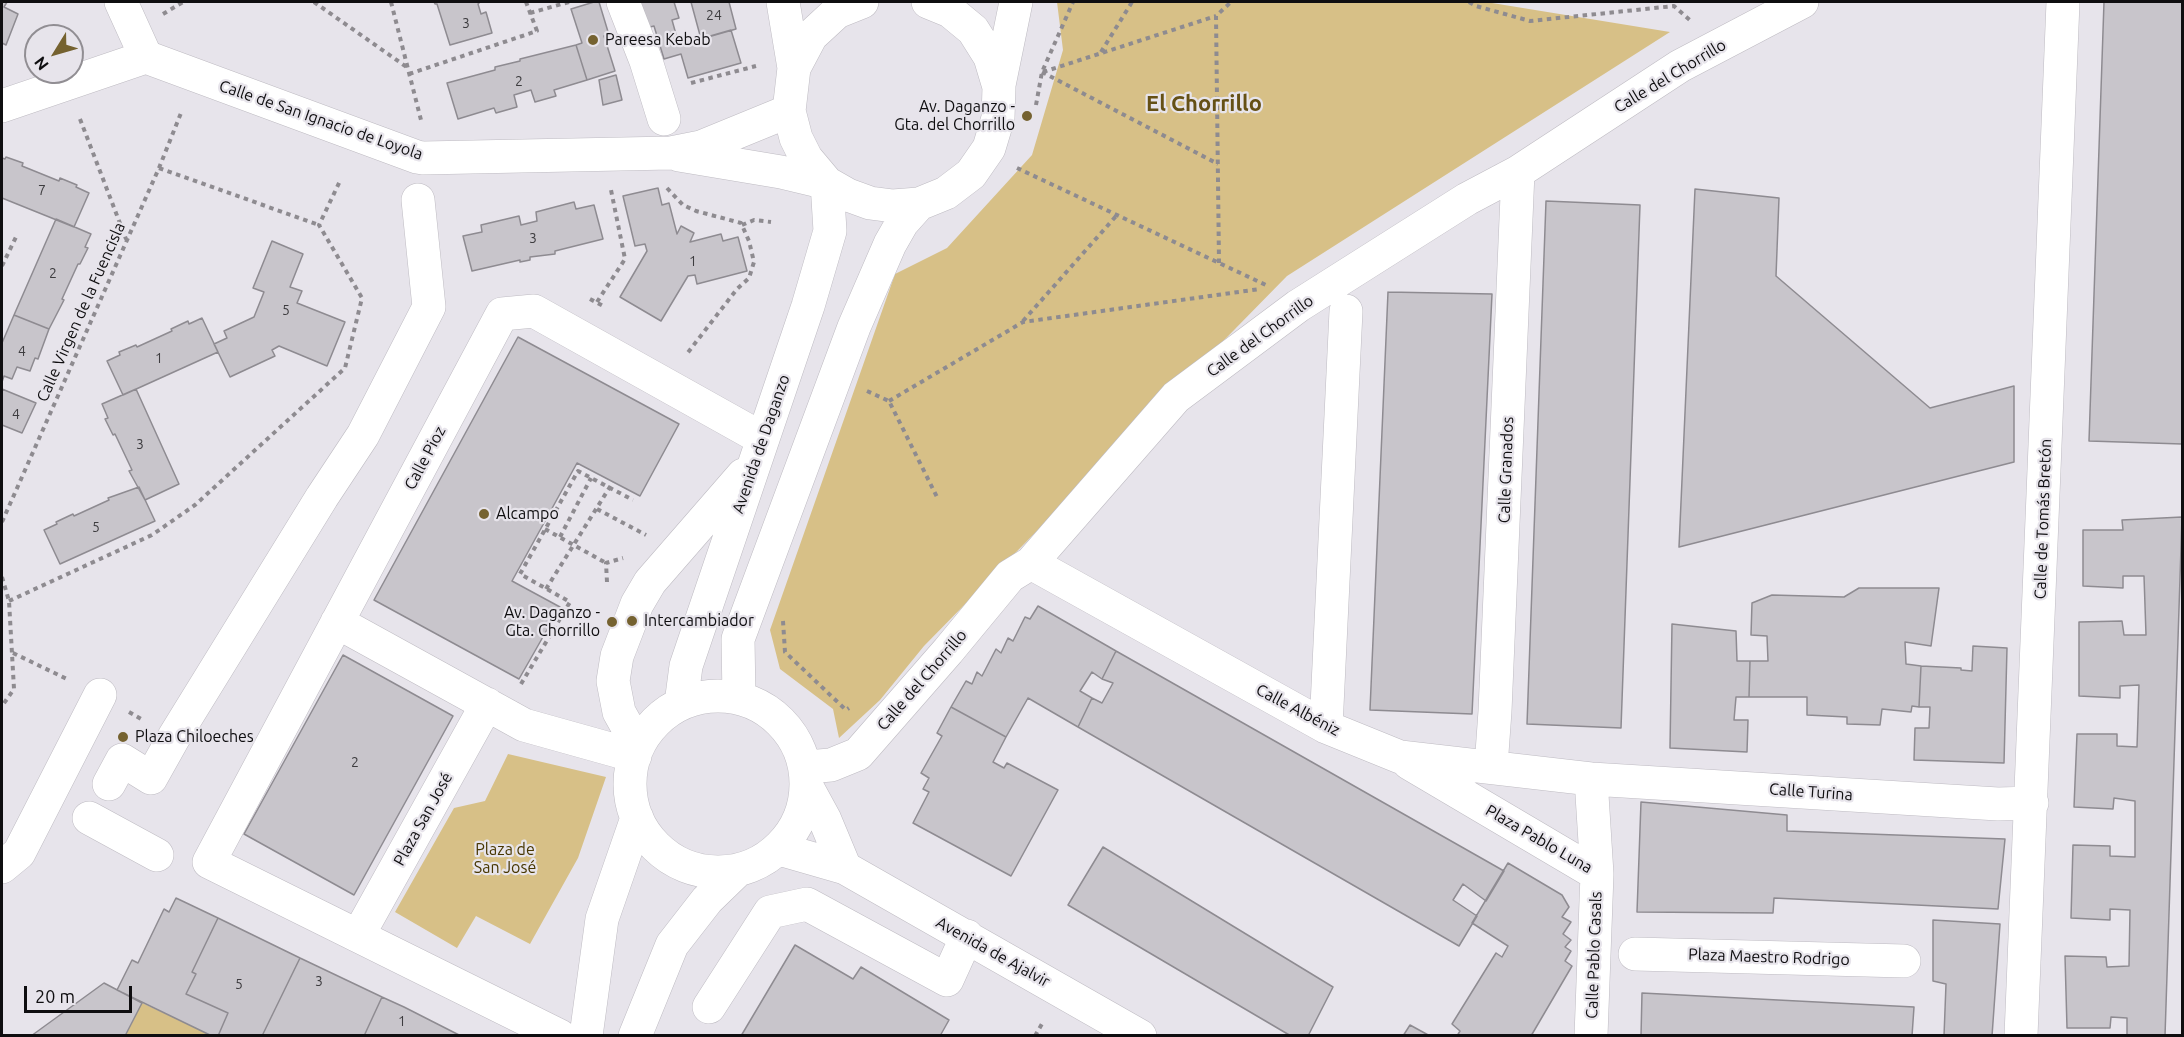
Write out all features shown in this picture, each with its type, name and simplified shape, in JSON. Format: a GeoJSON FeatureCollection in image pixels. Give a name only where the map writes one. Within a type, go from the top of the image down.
{"type":"FeatureCollection","features":[{"type":"Feature","properties":{"kind":"street"},"geometry":{"type":"LineString","coordinates":[[2,106],[146,57],[121,2]]}},
{"type":"Feature","properties":{"kind":"street"},"geometry":{"type":"LineString","coordinates":[[622,2],[646,61],[664,119]]}},
{"type":"Feature","properties":{"kind":"street"},"geometry":{"type":"LineString","coordinates":[[783,2],[794,68],[789,111],[796,138],[806,158],[827,183]]}},
{"type":"Feature","properties":{"kind":"street"},"geometry":{"type":"LineString","coordinates":[[794,68],[811,36],[837,12],[862,2]]}},
{"type":"Feature","properties":{"kind":"street"},"geometry":{"type":"LineString","coordinates":[[667,167],[781,172],[827,183],[848,195],[870,203],[893,206],[919,204],[946,193],[971,174],[989,148],[998,118],[999,87],[1016,2]]}},
{"type":"Feature","properties":{"kind":"street","name":"Calle del Chorrillo"},"geometry":{"type":"LineString","coordinates":[[806,777],[858,754],[1010,576],[1030,563],[1176,397],[1298,306],[1467,199],[1518,172],[1680,66],[1802,2]]}},
{"type":"Feature","properties":{"kind":"street","name":"Calle de Tomás Bretón"},"geometry":{"type":"LineString","coordinates":[[2021,1035],[2063,2]]}},
{"type":"Feature","properties":{"kind":"street"},"geometry":{"type":"LineString","coordinates":[[943,5],[973,30],[990,57],[999,87]]}},
{"type":"Feature","properties":{"kind":"street","name":"Calle de San Ignacio de Loyola"},"geometry":{"type":"LineString","coordinates":[[146,57],[417,157],[667,167],[701,147],[789,111]]}},
{"type":"Feature","properties":{"kind":"street","name":"Calle Granados"},"geometry":{"type":"LineString","coordinates":[[1491,767],[1496,699],[1518,172]]}},
{"type":"Feature","properties":{"kind":"street","name":"Avenida de Daganzo"},"geometry":{"type":"LineString","coordinates":[[681,704],[686,666],[808,306],[830,231],[827,183]]}},
{"type":"Feature","properties":{"kind":"street"},"geometry":{"type":"LineString","coordinates":[[109,784],[122,760],[151,778],[254,607],[363,435],[429,308],[418,200]]}},
{"type":"Feature","properties":{"kind":"street"},"geometry":{"type":"LineString","coordinates":[[739,698],[738,639],[854,327],[890,244],[902,223],[919,204]]}},
{"type":"Feature","properties":{"kind":"street","name":"Calle Pioz"},"geometry":{"type":"LineString","coordinates":[[359,934],[209,861],[502,314],[534,311],[758,451]]}},
{"type":"Feature","properties":{"kind":"street"},"geometry":{"type":"LineString","coordinates":[[1326,726],[1346,311]]}},
{"type":"Feature","properties":{"kind":"street"},"geometry":{"type":"LineString","coordinates":[[637,751],[619,712],[614,681],[617,657],[638,604],[650,582],[758,451]]}},
{"type":"Feature","properties":{"kind":"street","name":"Calle Albéniz"},"geometry":{"type":"LineString","coordinates":[[1030,563],[1326,726],[1400,757],[1591,779]]}},
{"type":"Feature","properties":{"kind":"street"},"geometry":{"type":"LineString","coordinates":[[337,622],[524,725],[637,751]]}},
{"type":"Feature","properties":{"kind":"street"},"geometry":{"type":"LineString","coordinates":[[2,867],[19,853],[100,695]]}},
{"type":"Feature","properties":{"kind":"street"},"geometry":{"type":"LineString","coordinates":[[806,777],[803,810],[793,831],[779,849],[760,863],[737,871],[706,872],[677,863],[653,844],[637,818],[631,794],[631,770],[637,751],[656,722],[681,704],[710,696],[739,698],[766,711],[789,731],[845,868]]}},
{"type":"Feature","properties":{"kind":"street","name":"Plaza San José"},"geometry":{"type":"LineString","coordinates":[[359,934],[486,704]]}},
{"type":"Feature","properties":{"kind":"street","name":"Plaza Pablo Luna"},"geometry":{"type":"LineString","coordinates":[[1400,757],[1597,874]]}},
{"type":"Feature","properties":{"kind":"street","name":"Calle Turina"},"geometry":{"type":"LineString","coordinates":[[1591,779],[1987,803],[2032,803]]}},
{"type":"Feature","properties":{"kind":"street","name":"Plaza Pablo Luna"},"geometry":{"type":"LineString","coordinates":[[1591,779],[1597,874]]}},
{"type":"Feature","properties":{"kind":"street"},"geometry":{"type":"LineString","coordinates":[[89,818],[157,855]]}},
{"type":"Feature","properties":{"kind":"street"},"geometry":{"type":"LineString","coordinates":[[586,1035],[602,919],[637,818]]}},
{"type":"Feature","properties":{"kind":"street","name":"Avenida de Ajalvir"},"geometry":{"type":"LineString","coordinates":[[779,849],[845,868],[1140,1035]]}},
{"type":"Feature","properties":{"kind":"street"},"geometry":{"type":"LineString","coordinates":[[635,1035],[672,945],[707,900],[737,871]]}},
{"type":"Feature","properties":{"kind":"street","name":"Calle Pablo Casals"},"geometry":{"type":"LineString","coordinates":[[1591,1035],[1597,874]]}},
{"type":"Feature","properties":{"kind":"street"},"geometry":{"type":"LineString","coordinates":[[709,1007],[770,912],[807,904],[947,980],[968,936]]}},
{"type":"Feature","properties":{"kind":"street"},"geometry":{"type":"LineString","coordinates":[[359,934],[560,1035]]}},
{"type":"Feature","properties":{"kind":"street","name":"Plaza Maestro Rodrigo"},"geometry":{"type":"LineString","coordinates":[[1635,954],[1904,961]]}},
{"type":"Feature","properties":{"kind":"path"},"geometry":{"type":"LineString","coordinates":[[154,20],[183,2]]}},
{"type":"Feature","properties":{"kind":"path"},"geometry":{"type":"LineString","coordinates":[[314,2],[408,69]]}},
{"type":"Feature","properties":{"kind":"path"},"geometry":{"type":"LineString","coordinates":[[391,2],[423,128]]}},
{"type":"Feature","properties":{"kind":"path"},"geometry":{"type":"LineString","coordinates":[[409,74],[537,31],[526,2]]}},
{"type":"Feature","properties":{"kind":"path"},"geometry":{"type":"LineString","coordinates":[[530,13],[569,2]]}},
{"type":"Feature","properties":{"kind":"path"},"geometry":{"type":"LineString","coordinates":[[1101,53],[1132,2]]}},
{"type":"Feature","properties":{"kind":"path"},"geometry":{"type":"LineString","coordinates":[[1218,164],[1042,72],[1216,16],[1231,2]]}},
{"type":"Feature","properties":{"kind":"path"},"geometry":{"type":"LineString","coordinates":[[1469,2],[1530,21],[1674,6],[1696,25]]}},
{"type":"Feature","properties":{"kind":"path"},"geometry":{"type":"LineString","coordinates":[[1216,16],[1219,263]]}},
{"type":"Feature","properties":{"kind":"path"},"geometry":{"type":"LineString","coordinates":[[700,81],[756,66]]}},
{"type":"Feature","properties":{"kind":"path","name":"Calle Virgen de la Fuencisla"},"geometry":{"type":"LineString","coordinates":[[2,522],[159,168],[181,113]]}},
{"type":"Feature","properties":{"kind":"path"},"geometry":{"type":"LineString","coordinates":[[80,119],[126,240]]}},
{"type":"Feature","properties":{"kind":"path"},"geometry":{"type":"LineString","coordinates":[[1009,165],[1272,288],[1023,322]]}},
{"type":"Feature","properties":{"kind":"path"},"geometry":{"type":"LineString","coordinates":[[667,167],[672,195],[683,206],[733,220],[742,225],[754,262],[750,278],[736,289],[686,354]]}},
{"type":"Feature","properties":{"kind":"path"},"geometry":{"type":"LineString","coordinates":[[9,601],[152,535],[195,505],[345,368],[362,298],[319,225],[159,168]]}},
{"type":"Feature","properties":{"kind":"path"},"geometry":{"type":"LineString","coordinates":[[319,225],[340,181]]}},
{"type":"Feature","properties":{"kind":"path"},"geometry":{"type":"LineString","coordinates":[[597,302],[625,259],[609,182]]}},
{"type":"Feature","properties":{"kind":"path"},"geometry":{"type":"LineString","coordinates":[[889,401],[1023,322],[1117,215]]}},
{"type":"Feature","properties":{"kind":"path"},"geometry":{"type":"LineString","coordinates":[[742,225],[754,220],[771,222]]}},
{"type":"Feature","properties":{"kind":"path"},"geometry":{"type":"LineString","coordinates":[[2,266],[16,237]]}},
{"type":"Feature","properties":{"kind":"path"},"geometry":{"type":"LineString","coordinates":[[861,388],[889,401],[938,499]]}},
{"type":"Feature","properties":{"kind":"path"},"geometry":{"type":"LineString","coordinates":[[520,685],[570,602],[520,574],[578,471],[633,500]]}},
{"type":"Feature","properties":{"kind":"path"},"geometry":{"type":"LineString","coordinates":[[560,537],[591,478]]}},
{"type":"Feature","properties":{"kind":"path"},"geometry":{"type":"LineString","coordinates":[[546,589],[613,482]]}},
{"type":"Feature","properties":{"kind":"path"},"geometry":{"type":"LineString","coordinates":[[597,509],[647,536]]}},
{"type":"Feature","properties":{"kind":"path"},"geometry":{"type":"LineString","coordinates":[[545,529],[606,563],[632,555]]}},
{"type":"Feature","properties":{"kind":"path"},"geometry":{"type":"LineString","coordinates":[[606,563],[608,586]]}},
{"type":"Feature","properties":{"kind":"path"},"geometry":{"type":"LineString","coordinates":[[2,577],[9,601],[14,653],[14,689],[2,706]]}},
{"type":"Feature","properties":{"kind":"path"},"geometry":{"type":"LineString","coordinates":[[783,614],[785,652],[846,710],[854,706]]}},
{"type":"Feature","properties":{"kind":"path"},"geometry":{"type":"LineString","coordinates":[[1035,1035],[1048,1013]]}},
{"type":"Feature","properties":{"kind":"green space"},"geometry":{"type":"Polygon","coordinates":[[[1057,2],[1486,2],[1670,32],[1287,276],[924,646],[880,700],[839,738],[833,709],[780,669],[770,630],[895,274],[947,248],[1032,155],[1063,50],[1057,2]]]}},
{"type":"Feature","properties":{"kind":"green space","name":"Plaza de San José"},"geometry":{"type":"Polygon","coordinates":[[[508,754],[606,777],[578,858],[530,944],[476,916],[457,948],[395,912],[454,808],[485,801],[508,754]]]}},
{"type":"Feature","properties":{"kind":"green space"},"geometry":{"type":"Polygon","coordinates":[[[142,1003],[212,1035],[125,1036],[142,1003]]]}},
{"type":"Feature","properties":{"kind":"building"},"geometry":{"type":"Polygon","coordinates":[[[2,2],[7,2],[4,7],[18,14],[6,45],[2,43],[2,2]]]}},
{"type":"Feature","properties":{"kind":"building"},"geometry":{"type":"Polygon","coordinates":[[[434,2],[480,2],[478,4],[481,14],[486,12],[492,33],[450,45],[437,4],[434,2]]]}},
{"type":"Feature","properties":{"kind":"building","name":"Pareesa Kebab"},"geometry":{"type":"Polygon","coordinates":[[[599,2],[609,35],[604,36],[615,71],[587,80],[576,45],[582,43],[571,9],[599,2]]]}},
{"type":"Feature","properties":{"kind":"building"},"geometry":{"type":"Polygon","coordinates":[[[639,2],[674,2],[679,18],[672,20],[679,45],[731,30],[741,63],[688,78],[681,54],[664,59],[654,26],[646,28],[639,2]]]}},
{"type":"Feature","properties":{"kind":"building"},"geometry":{"type":"Polygon","coordinates":[[[691,2],[729,2],[736,29],[701,39],[691,2]]]}},
{"type":"Feature","properties":{"kind":"building"},"geometry":{"type":"Polygon","coordinates":[[[2104,2],[2182,2],[2182,444],[2089,441],[2104,2]]]}},
{"type":"Feature","properties":{"kind":"building"},"geometry":{"type":"Polygon","coordinates":[[[576,45],[587,80],[554,90],[556,96],[535,102],[531,90],[514,95],[517,107],[496,113],[494,108],[458,119],[447,83],[495,70],[495,67],[520,61],[520,59],[576,45]]]}},
{"type":"Feature","properties":{"kind":"building"},"geometry":{"type":"Polygon","coordinates":[[[616,75],[622,100],[603,105],[599,80],[616,75]]]}},
{"type":"Feature","properties":{"kind":"building"},"geometry":{"type":"Polygon","coordinates":[[[6,157],[59,181],[60,178],[77,185],[76,187],[89,193],[74,227],[2,198],[2,158],[6,157]]]}},
{"type":"Feature","properties":{"kind":"building"},"geometry":{"type":"Polygon","coordinates":[[[658,188],[662,205],[669,203],[677,234],[681,226],[694,233],[690,242],[721,234],[723,241],[738,237],[747,271],[697,284],[695,275],[688,276],[661,321],[620,297],[647,251],[645,244],[635,246],[623,196],[658,188]]]}},
{"type":"Feature","properties":{"kind":"building"},"geometry":{"type":"Polygon","coordinates":[[[1695,189],[1779,198],[1776,276],[1930,408],[2014,386],[2014,462],[1679,547],[1695,189]]]}},
{"type":"Feature","properties":{"kind":"building"},"geometry":{"type":"Polygon","coordinates":[[[1546,201],[1640,205],[1621,728],[1527,724],[1546,201]]]}},
{"type":"Feature","properties":{"kind":"building"},"geometry":{"type":"Polygon","coordinates":[[[574,202],[576,209],[594,205],[603,239],[555,251],[555,254],[530,257],[530,260],[520,262],[520,260],[472,271],[463,236],[482,232],[481,225],[519,216],[521,225],[537,221],[536,212],[574,202]]]}},
{"type":"Feature","properties":{"kind":"building"},"geometry":{"type":"Polygon","coordinates":[[[56,219],[91,234],[85,247],[88,248],[78,264],[62,299],[64,300],[49,329],[14,315],[56,219]]]}},
{"type":"Feature","properties":{"kind":"building"},"geometry":{"type":"Polygon","coordinates":[[[272,241],[303,254],[290,287],[302,291],[297,303],[345,322],[327,366],[279,346],[272,350],[275,356],[230,377],[214,344],[227,338],[224,331],[254,317],[264,292],[253,288],[272,241]]]}},
{"type":"Feature","properties":{"kind":"building"},"geometry":{"type":"Polygon","coordinates":[[[1388,292],[1492,294],[1472,714],[1370,710],[1388,292]]]}},
{"type":"Feature","properties":{"kind":"building"},"geometry":{"type":"Polygon","coordinates":[[[14,315],[49,329],[38,359],[35,358],[30,371],[17,367],[12,379],[4,376],[2,382],[2,343],[14,315]]]}},
{"type":"Feature","properties":{"kind":"building"},"geometry":{"type":"Polygon","coordinates":[[[202,318],[218,352],[123,395],[107,361],[120,355],[119,352],[136,345],[137,347],[188,321],[189,324],[202,318]]]}},
{"type":"Feature","properties":{"kind":"building","name":"Alcampo"},"geometry":{"type":"Polygon","coordinates":[[[518,337],[679,424],[640,496],[577,463],[512,581],[560,607],[519,679],[374,600],[518,337]]]}},
{"type":"Feature","properties":{"kind":"building"},"geometry":{"type":"Polygon","coordinates":[[[2,389],[36,403],[22,433],[2,425],[2,389]]]}},
{"type":"Feature","properties":{"kind":"building"},"geometry":{"type":"Polygon","coordinates":[[[136,389],[179,484],[145,500],[129,471],[132,470],[115,434],[113,435],[105,419],[108,418],[102,404],[136,389]]]}},
{"type":"Feature","properties":{"kind":"building"},"geometry":{"type":"Polygon","coordinates":[[[139,487],[155,521],[60,564],[44,530],[73,514],[74,516],[109,500],[108,498],[139,487]]]}},
{"type":"Feature","properties":{"kind":"building"},"geometry":{"type":"Polygon","coordinates":[[[2182,517],[2165,1036],[2127,1036],[2127,1018],[2111,1017],[2110,1028],[2067,1028],[2065,956],[2106,957],[2107,967],[2129,966],[2130,910],[2110,909],[2110,920],[2071,918],[2073,845],[2110,846],[2110,856],[2135,857],[2135,801],[2114,798],[2113,809],[2074,807],[2077,734],[2117,734],[2117,746],[2137,747],[2139,685],[2120,686],[2120,698],[2079,696],[2079,622],[2122,621],[2124,635],[2146,635],[2144,576],[2123,576],[2123,588],[2083,586],[2083,530],[2123,530],[2122,520],[2182,517]]]}},
{"type":"Feature","properties":{"kind":"building"},"geometry":{"type":"Polygon","coordinates":[[[1859,588],[1939,588],[1931,646],[1905,642],[1906,664],[1921,666],[1919,707],[1912,706],[1911,712],[1882,709],[1880,725],[1847,724],[1847,717],[1807,715],[1807,697],[1749,697],[1750,661],[1768,661],[1767,636],[1751,635],[1752,603],[1772,595],[1844,597],[1859,588]]]}},
{"type":"Feature","properties":{"kind":"building"},"geometry":{"type":"Polygon","coordinates":[[[1038,606],[1116,651],[1102,679],[1092,672],[1080,691],[1092,698],[1078,727],[1028,698],[1006,737],[951,707],[966,681],[972,684],[977,672],[982,676],[996,649],[1001,653],[1008,638],[1013,641],[1025,617],[1030,619],[1038,606]]]}},
{"type":"Feature","properties":{"kind":"building"},"geometry":{"type":"Polygon","coordinates":[[[1672,624],[1736,631],[1737,661],[1750,661],[1749,697],[1736,697],[1734,720],[1748,720],[1747,752],[1670,748],[1672,624]]]}},
{"type":"Feature","properties":{"kind":"building"},"geometry":{"type":"Polygon","coordinates":[[[1973,646],[2007,648],[2004,763],[1914,760],[1915,728],[1929,728],[1930,707],[1919,707],[1921,666],[1961,668],[1961,670],[1972,671],[1973,646]]]}},
{"type":"Feature","properties":{"kind":"building"},"geometry":{"type":"Polygon","coordinates":[[[1116,651],[1504,871],[1486,901],[1463,884],[1453,900],[1477,916],[1459,946],[1078,727],[1092,698],[1102,703],[1113,683],[1102,679],[1116,651]]]}},
{"type":"Feature","properties":{"kind":"building"},"geometry":{"type":"Polygon","coordinates":[[[343,655],[453,716],[354,895],[244,834],[343,655]]]}},
{"type":"Feature","properties":{"kind":"building"},"geometry":{"type":"Polygon","coordinates":[[[951,707],[1006,737],[993,762],[1004,768],[1007,763],[1058,790],[1011,876],[913,823],[929,792],[923,789],[929,778],[921,773],[942,736],[937,733],[951,707]]]}},
{"type":"Feature","properties":{"kind":"building"},"geometry":{"type":"Polygon","coordinates":[[[1641,802],[1787,815],[1787,831],[2005,839],[1998,909],[1774,898],[1773,913],[1637,912],[1641,802]]]}},
{"type":"Feature","properties":{"kind":"building"},"geometry":{"type":"Polygon","coordinates":[[[1103,847],[1333,987],[1308,1036],[1291,1036],[1068,905],[1103,847]]]}},
{"type":"Feature","properties":{"kind":"building"},"geometry":{"type":"Polygon","coordinates":[[[1508,863],[1562,895],[1569,907],[1562,917],[1571,922],[1563,934],[1571,940],[1565,947],[1571,951],[1565,961],[1572,966],[1531,1036],[1457,1036],[1460,1031],[1452,1024],[1496,953],[1502,957],[1508,946],[1472,923],[1508,863]]]}},
{"type":"Feature","properties":{"kind":"building"},"geometry":{"type":"Polygon","coordinates":[[[176,898],[218,918],[192,972],[196,974],[186,994],[228,1013],[218,1036],[212,1036],[117,990],[132,960],[138,963],[164,909],[169,912],[176,898]]]}},
{"type":"Feature","properties":{"kind":"building"},"geometry":{"type":"Polygon","coordinates":[[[218,918],[300,958],[262,1036],[218,1036],[228,1013],[186,994],[196,974],[192,972],[218,918]]]}},
{"type":"Feature","properties":{"kind":"building"},"geometry":{"type":"Polygon","coordinates":[[[1933,920],[2000,924],[1992,1036],[1944,1036],[1946,984],[1933,981],[1933,920]]]}},
{"type":"Feature","properties":{"kind":"building"},"geometry":{"type":"Polygon","coordinates":[[[795,945],[853,979],[861,967],[949,1020],[940,1036],[741,1036],[795,945]]]}},
{"type":"Feature","properties":{"kind":"building"},"geometry":{"type":"Polygon","coordinates":[[[300,958],[382,997],[364,1036],[262,1036],[300,958]]]}},
{"type":"Feature","properties":{"kind":"building"},"geometry":{"type":"Polygon","coordinates":[[[104,983],[142,1003],[125,1036],[31,1036],[104,983]]]}},
{"type":"Feature","properties":{"kind":"building"},"geometry":{"type":"Polygon","coordinates":[[[1642,993],[1914,1007],[1912,1036],[1641,1036],[1642,993]]]}},
{"type":"Feature","properties":{"kind":"building"},"geometry":{"type":"Polygon","coordinates":[[[382,997],[404,1007],[461,1036],[364,1036],[382,997]]]}},
{"type":"Feature","properties":{"kind":"building"},"geometry":{"type":"Polygon","coordinates":[[[1410,1025],[1430,1036],[1403,1036],[1410,1025]]]}},
{"type":"Feature","properties":{"kind":"place","name":"Pareesa Kebab"},"geometry":{"type":"Point","coordinates":[593,40]}},
{"type":"Feature","properties":{"kind":"place","name":"Av. Daganzo - Gta. del Chorrillo"},"geometry":{"type":"Point","coordinates":[1027,116]}},
{"type":"Feature","properties":{"kind":"place","name":"Alcampo"},"geometry":{"type":"Point","coordinates":[484,514]}},
{"type":"Feature","properties":{"kind":"place","name":"Intercambiador"},"geometry":{"type":"Point","coordinates":[632,621]}},
{"type":"Feature","properties":{"kind":"place","name":"Av. Daganzo - Gta. Chorrillo"},"geometry":{"type":"Point","coordinates":[612,622]}},
{"type":"Feature","properties":{"kind":"place","name":"Plaza Chiloeches"},"geometry":{"type":"Point","coordinates":[123,737]}},
{"type":"Feature","properties":{"kind":"district","name":"El Chorrillo"},"geometry":{"type":"Point","coordinates":[1204,104]}}]}
